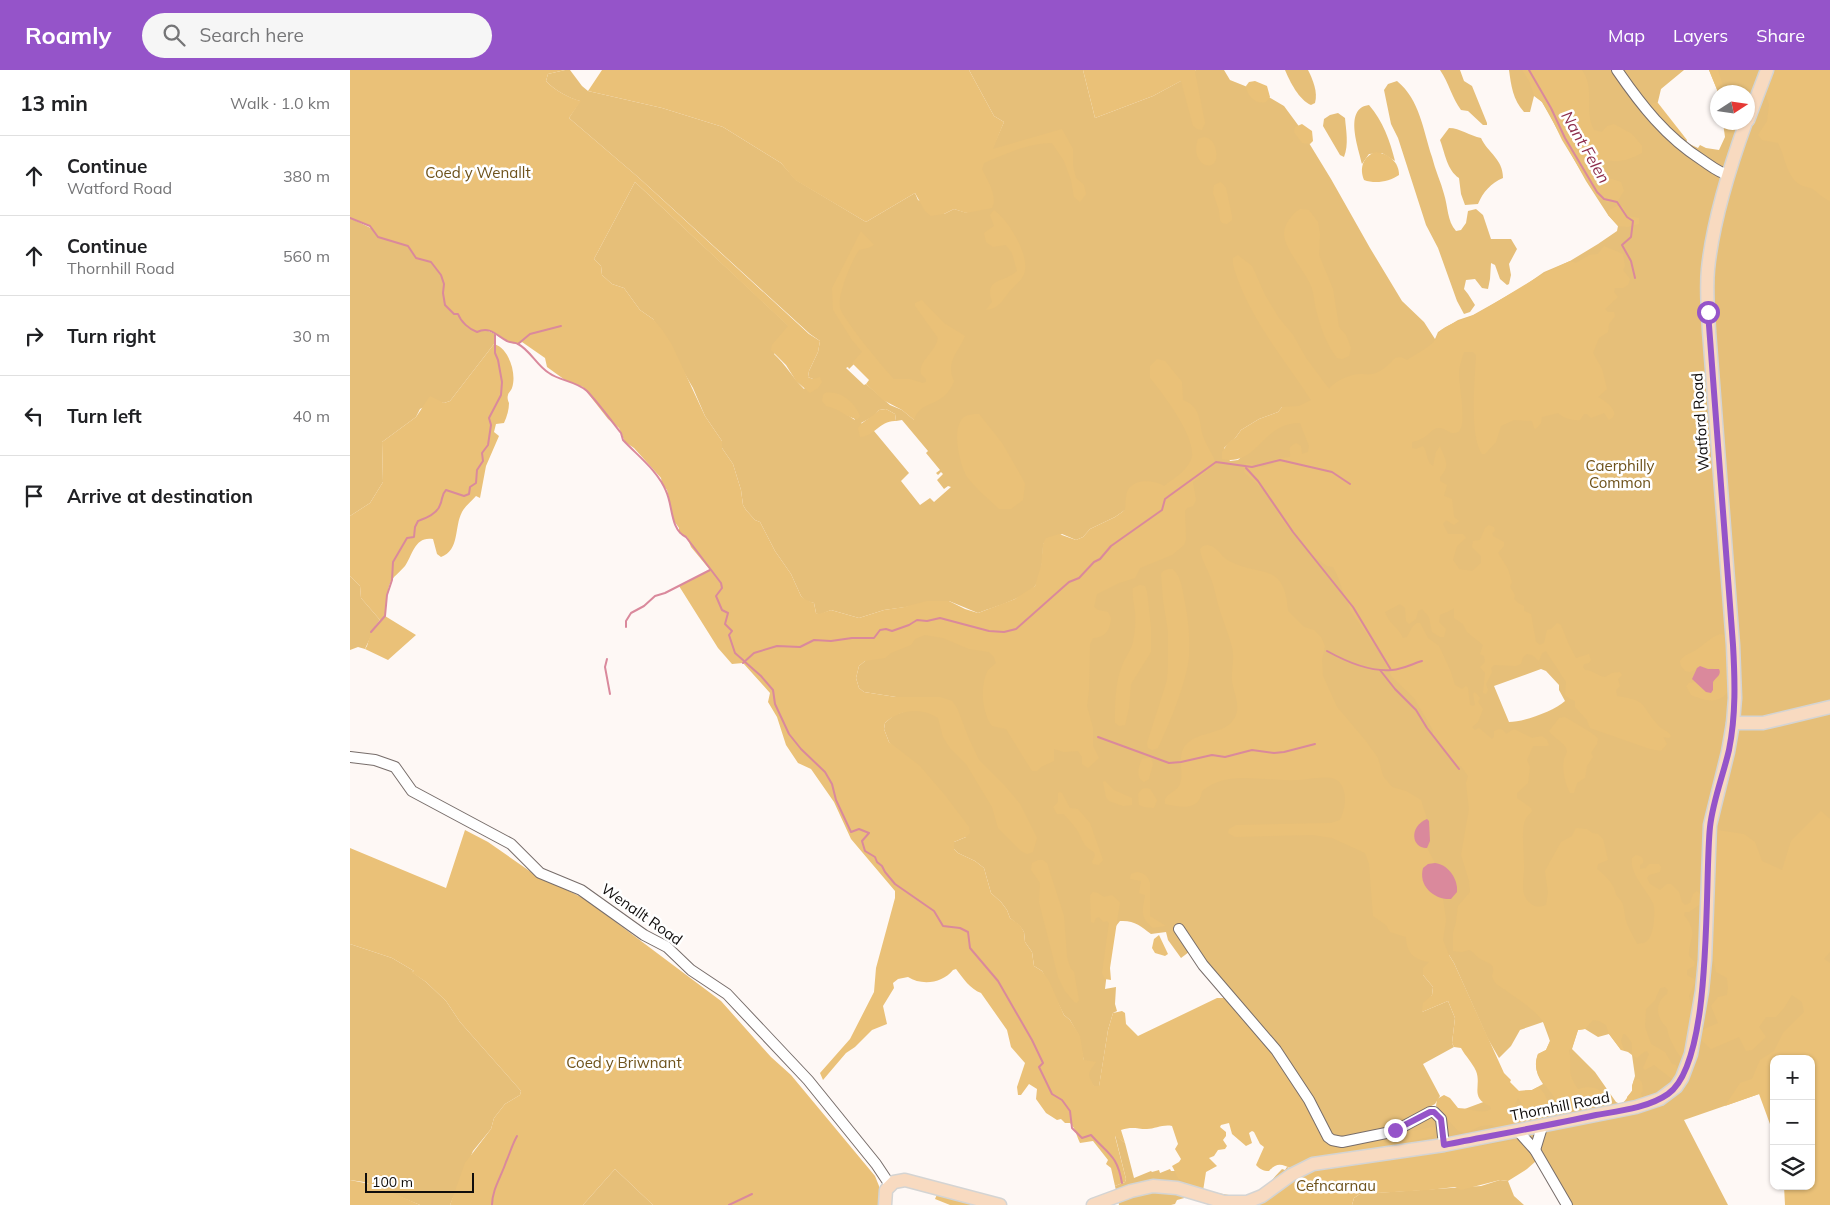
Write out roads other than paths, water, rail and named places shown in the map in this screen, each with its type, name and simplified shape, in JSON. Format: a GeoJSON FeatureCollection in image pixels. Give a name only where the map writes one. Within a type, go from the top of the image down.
{"type":"FeatureCollection","features":[{"type":"Feature","properties":{"kind":"main road","name":"Watford Road"},"geometry":{"type":"LineString","coordinates":[[1755,100],[1766,70]]}},
{"type":"Feature","properties":{"kind":"main road","name":"Watford Road"},"geometry":{"type":"LineString","coordinates":[[1733,723],[1735,698],[1733,645],[1707,294],[1712,246],[1729,175],[1744,130]]}},
{"type":"Feature","properties":{"kind":"main road"},"geometry":{"type":"LineString","coordinates":[[1733,723],[1763,722],[1830,707]]}},
{"type":"Feature","properties":{"kind":"main road","name":"Thornhill Road"},"geometry":{"type":"LineString","coordinates":[[1092,1205],[1131,1191],[1154,1186],[1184,1190],[1224,1202],[1247,1202],[1262,1196],[1291,1175],[1313,1164],[1444,1145],[1518,1131],[1650,1102],[1669,1094],[1682,1078],[1691,1054],[1702,991],[1705,960],[1710,825],[1728,752],[1733,723]]}},
{"type":"Feature","properties":{"kind":"main road"},"geometry":{"type":"LineString","coordinates":[[885,1205],[886,1190],[894,1182],[905,1180],[1000,1205]]}},
{"type":"Feature","properties":{"kind":"street"},"geometry":{"type":"LineString","coordinates":[[1617,70],[1648,113],[1668,134],[1714,169],[1729,175]]}},
{"type":"Feature","properties":{"kind":"street","name":"Wenallt Road"},"geometry":{"type":"LineString","coordinates":[[350,757],[375,760],[395,767],[412,791],[511,844],[540,873],[580,890],[644,935],[668,947],[691,970],[727,994],[808,1080],[876,1164],[890,1185]]}},
{"type":"Feature","properties":{"kind":"street"},"geometry":{"type":"LineString","coordinates":[[1179,929],[1203,965],[1276,1050],[1309,1100],[1328,1137],[1342,1142],[1386,1133],[1430,1112],[1434,1112],[1441,1119],[1444,1145]]}},
{"type":"Feature","properties":{"kind":"street"},"geometry":{"type":"LineString","coordinates":[[1535,1150],[1542,1126]]}},
{"type":"Feature","properties":{"kind":"street"},"geometry":{"type":"LineString","coordinates":[[1518,1131],[1535,1150],[1567,1205]]}},
{"type":"Feature","properties":{"kind":"waterway","name":"Nant Felen"},"geometry":{"type":"LineString","coordinates":[[1529,70],[1551,108],[1565,138],[1597,192],[1604,199],[1617,202],[1627,217],[1633,221],[1631,237],[1622,245],[1631,261],[1635,278]]}},
{"type":"Feature","properties":{"kind":"waterway"},"geometry":{"type":"LineString","coordinates":[[350,218],[370,226],[378,237],[408,246],[416,258],[431,262],[441,275],[444,284],[445,305],[454,314],[458,314],[468,327],[477,332],[482,330],[489,331],[508,342],[518,344],[549,373],[578,385],[587,391],[621,433],[623,440],[653,470],[666,491],[677,529],[686,537],[721,583],[722,588],[716,596],[722,610],[728,613],[725,624],[732,631],[729,635],[735,653],[761,676],[773,690],[775,704],[789,734],[801,749],[825,772],[832,784],[836,800],[851,832],[859,829],[869,833],[862,841],[865,851],[875,857],[895,884],[934,911],[943,926],[960,928],[968,932],[970,948],[998,981],[1032,1040],[1043,1063],[1039,1067],[1052,1094],[1062,1100],[1070,1111],[1072,1128],[1082,1138],[1091,1135],[1107,1152],[1118,1166],[1122,1183]]}},
{"type":"Feature","properties":{"kind":"waterway"},"geometry":{"type":"LineString","coordinates":[[518,344],[530,334],[561,326]]}},
{"type":"Feature","properties":{"kind":"waterway"},"geometry":{"type":"LineString","coordinates":[[371,632],[385,616],[387,595],[392,580],[393,562],[407,538],[414,537],[418,521],[431,515],[439,508],[446,490],[464,496],[469,494],[470,487],[476,483],[477,470],[483,461],[482,453],[488,445],[491,425],[489,418],[501,395],[502,382],[495,353],[495,335]]}},
{"type":"Feature","properties":{"kind":"waterway"},"geometry":{"type":"LineString","coordinates":[[743,663],[754,653],[777,646],[800,647],[814,640],[831,641],[852,638],[874,638],[880,630],[892,631],[917,620],[927,621],[940,618],[989,631],[1004,632],[1016,629],[1069,582],[1079,578],[1111,546],[1162,510],[1165,499],[1216,462],[1252,467],[1280,460],[1332,472],[1350,484]]}},
{"type":"Feature","properties":{"kind":"waterway"},"geometry":{"type":"LineString","coordinates":[[1246,468],[1258,481],[1293,532],[1353,607],[1391,670]]}},
{"type":"Feature","properties":{"kind":"waterway"},"geometry":{"type":"LineString","coordinates":[[626,627],[626,621],[631,613],[644,606],[655,596],[665,593],[710,570]]}},
{"type":"Feature","properties":{"kind":"waterway"},"geometry":{"type":"LineString","coordinates":[[1327,651],[1358,665],[1384,670],[1400,669],[1422,661]]}},
{"type":"Feature","properties":{"kind":"waterway"},"geometry":{"type":"LineString","coordinates":[[607,659],[605,667],[610,694]]}},
{"type":"Feature","properties":{"kind":"waterway"},"geometry":{"type":"LineString","coordinates":[[1380,670],[1395,689],[1416,710],[1427,728],[1459,769]]}},
{"type":"Feature","properties":{"kind":"waterway"},"geometry":{"type":"LineString","coordinates":[[1098,737],[1169,763],[1212,755],[1225,757],[1252,750],[1274,753],[1284,752],[1315,744]]}},
{"type":"Feature","properties":{"kind":"waterway"},"geometry":{"type":"LineString","coordinates":[[492,1205],[495,1189],[517,1136]]}},
{"type":"Feature","properties":{"kind":"waterway"},"geometry":{"type":"LineString","coordinates":[[729,1205],[752,1194]]}},
{"type":"Feature","properties":{"kind":"park label","name":"Coed y Wenallt"},"geometry":{"type":"Point","coordinates":[478,172]}},
{"type":"Feature","properties":{"kind":"park label","name":"Caerphilly Common"},"geometry":{"type":"Point","coordinates":[1620,474]}},
{"type":"Feature","properties":{"kind":"park label","name":"Coed y Briwnant"},"geometry":{"type":"Point","coordinates":[624,1062]}},
{"type":"Feature","properties":{"kind":"park label","name":"Cefncarnau"},"geometry":{"type":"Point","coordinates":[1336,1185]}}]}
